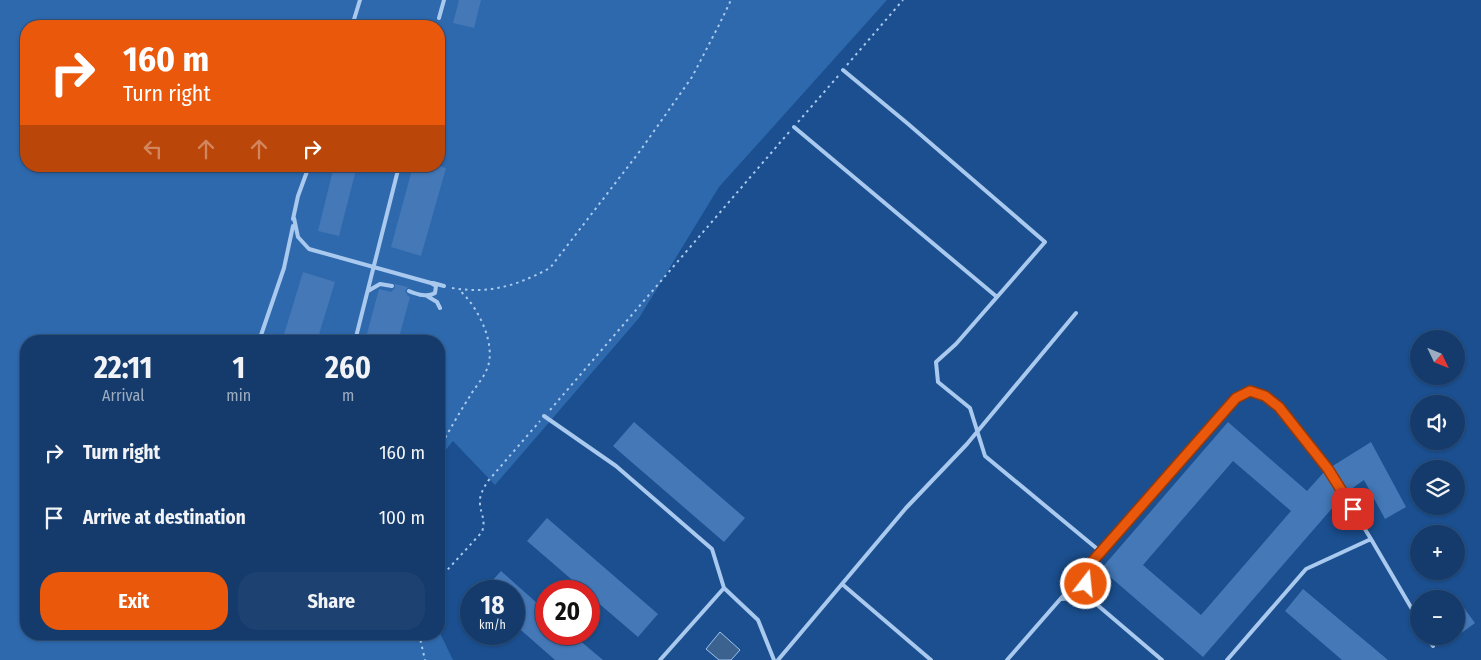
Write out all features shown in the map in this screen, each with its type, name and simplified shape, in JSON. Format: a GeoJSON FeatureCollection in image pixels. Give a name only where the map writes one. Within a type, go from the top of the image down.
{"type":"FeatureCollection","features":[{"type":"Feature","properties":{"kind":"lane"},"geometry":{"type":"LineString","coordinates":[[354,20],[360,0]]}},
{"type":"Feature","properties":{"kind":"lane"},"geometry":{"type":"LineString","coordinates":[[439,18],[444,0]]}},
{"type":"Feature","properties":{"kind":"lane"},"geometry":{"type":"LineString","coordinates":[[843,70],[1045,242],[956,344],[936,362],[938,382],[970,408],[985,456],[1101,552]]}},
{"type":"Feature","properties":{"kind":"lane"},"geometry":{"type":"LineString","coordinates":[[794,127],[997,297]]}},
{"type":"Feature","properties":{"kind":"lane"},"geometry":{"type":"LineString","coordinates":[[261,335],[286,260],[298,196],[307,172]]}},
{"type":"Feature","properties":{"kind":"lane"},"geometry":{"type":"LineString","coordinates":[[357,335],[398,172]]}},
{"type":"Feature","properties":{"kind":"lane"},"geometry":{"type":"LineString","coordinates":[[294,218],[298,237],[309,249],[444,286]]}},
{"type":"Feature","properties":{"kind":"lane"},"geometry":{"type":"LineString","coordinates":[[427,296],[432,295],[436,289],[436,286],[431,282]]}},
{"type":"Feature","properties":{"kind":"lane"},"geometry":{"type":"LineString","coordinates":[[368,291],[380,284],[392,286]]}},
{"type":"Feature","properties":{"kind":"lane"},"geometry":{"type":"LineString","coordinates":[[409,291],[427,296],[437,302],[440,308]]}},
{"type":"Feature","properties":{"kind":"lane"},"geometry":{"type":"LineString","coordinates":[[778,660],[906,508],[977,432],[1076,313]]}},
{"type":"Feature","properties":{"kind":"lane"},"geometry":{"type":"LineString","coordinates":[[1007,660],[1236,398],[1250,391],[1265,396],[1279,407],[1328,469],[1410,606]]}},
{"type":"Feature","properties":{"kind":"lane"},"geometry":{"type":"LineString","coordinates":[[544,416],[616,466],[712,549],[724,588],[758,620],[774,660]]}},
{"type":"Feature","properties":{"kind":"lane"},"geometry":{"type":"LineString","coordinates":[[1227,660],[1306,569],[1371,539]]}},
{"type":"Feature","properties":{"kind":"lane"},"geometry":{"type":"LineString","coordinates":[[1084,571],[1088,597],[1162,660]]}},
{"type":"Feature","properties":{"kind":"lane"},"geometry":{"type":"LineString","coordinates":[[842,584],[932,660]]}},
{"type":"Feature","properties":{"kind":"lane"},"geometry":{"type":"LineString","coordinates":[[660,660],[724,588]]}},
{"type":"Feature","properties":{"kind":"lane"},"geometry":{"type":"LineString","coordinates":[[1060,599],[1088,597]]}},
{"type":"Feature","properties":{"kind":"path"},"geometry":{"type":"LineString","coordinates":[[444,286],[488,291],[530,279],[550,268],[640,151],[692,77],[731,0]]}},
{"type":"Feature","properties":{"kind":"path"},"geometry":{"type":"LineString","coordinates":[[445,572],[482,532],[485,523],[480,504],[482,492],[488,482],[903,0]]}},
{"type":"Feature","properties":{"kind":"path"},"geometry":{"type":"LineString","coordinates":[[445,439],[486,370],[490,358],[486,334],[476,308],[457,288]]}},
{"type":"Feature","properties":{"kind":"path"},"geometry":{"type":"LineString","coordinates":[[420,640],[425,660]]}},
{"type":"Feature","properties":{"kind":"shaded area"},"geometry":{"type":"Polygon","coordinates":[[[0,0],[887,0],[719,187],[639,318],[495,485],[453,441],[445,451],[445,335],[20,335],[20,640],[443,640],[453,660],[0,660],[0,0]]]}},
{"type":"Feature","properties":{"kind":"shaded area"},"geometry":{"type":"Polygon","coordinates":[[[720,632],[740,650],[731,660],[719,660],[706,649],[720,632]]]}},
{"type":"Feature","properties":{"kind":"building"},"geometry":{"type":"Polygon","coordinates":[[[459,0],[481,0],[474,28],[453,23],[459,0]]]}},
{"type":"Feature","properties":{"kind":"building"},"geometry":{"type":"Polygon","coordinates":[[[333,172],[355,172],[339,236],[318,231],[333,172]]]}},
{"type":"Feature","properties":{"kind":"building"},"geometry":{"type":"Polygon","coordinates":[[[411,172],[445,172],[421,256],[391,247],[411,172]]]}},
{"type":"Feature","properties":{"kind":"building"},"geometry":{"type":"Polygon","coordinates":[[[303,272],[335,282],[319,335],[284,335],[303,272]]]}},
{"type":"Feature","properties":{"kind":"building"},"geometry":{"type":"Polygon","coordinates":[[[395,284],[408,287],[405,291],[410,297],[400,335],[367,335],[379,289],[391,292],[395,288],[395,284]]]}},
{"type":"Feature","properties":{"kind":"building"},"geometry":{"type":"Polygon","coordinates":[[[634,422],[745,518],[724,542],[613,446],[634,422]]]}},
{"type":"Feature","properties":{"kind":"building"},"geometry":{"type":"Polygon","coordinates":[[[1228,422],[1307,491],[1325,471],[1341,498],[1203,657],[1101,569],[1228,422]],[[1233,461],[1143,565],[1201,615],[1291,511],[1233,461]]]}},
{"type":"Feature","properties":{"kind":"building"},"geometry":{"type":"Polygon","coordinates":[[[1371,442],[1406,507],[1385,519],[1364,480],[1347,492],[1331,467],[1371,442]]]}},
{"type":"Feature","properties":{"kind":"building"},"geometry":{"type":"Polygon","coordinates":[[[547,518],[658,614],[638,637],[600,604],[600,580],[572,580],[527,541],[547,518]]]}},
{"type":"Feature","properties":{"kind":"building"},"geometry":{"type":"Polygon","coordinates":[[[501,571],[511,580],[493,580],[501,571]]]}},
{"type":"Feature","properties":{"kind":"building"},"geometry":{"type":"Polygon","coordinates":[[[1303,589],[1388,660],[1342,660],[1285,611],[1303,589]]]}},
{"type":"Feature","properties":{"kind":"building"},"geometry":{"type":"Polygon","coordinates":[[[525,592],[535,601],[535,642],[525,634],[525,592]]]}},
{"type":"Feature","properties":{"kind":"building"},"geometry":{"type":"Polygon","coordinates":[[[1465,609],[1475,623],[1465,630],[1465,609]]]}},
{"type":"Feature","properties":{"kind":"building"},"geometry":{"type":"Polygon","coordinates":[[[538,645],[585,645],[603,660],[555,660],[538,645]]]}},
{"type":"Feature","properties":{"kind":"route"},"geometry":{"type":"LineString","coordinates":[[1086,584],[1084,571],[1236,398],[1250,391],[1265,396],[1279,407],[1328,469],[1353,509]]}}]}
